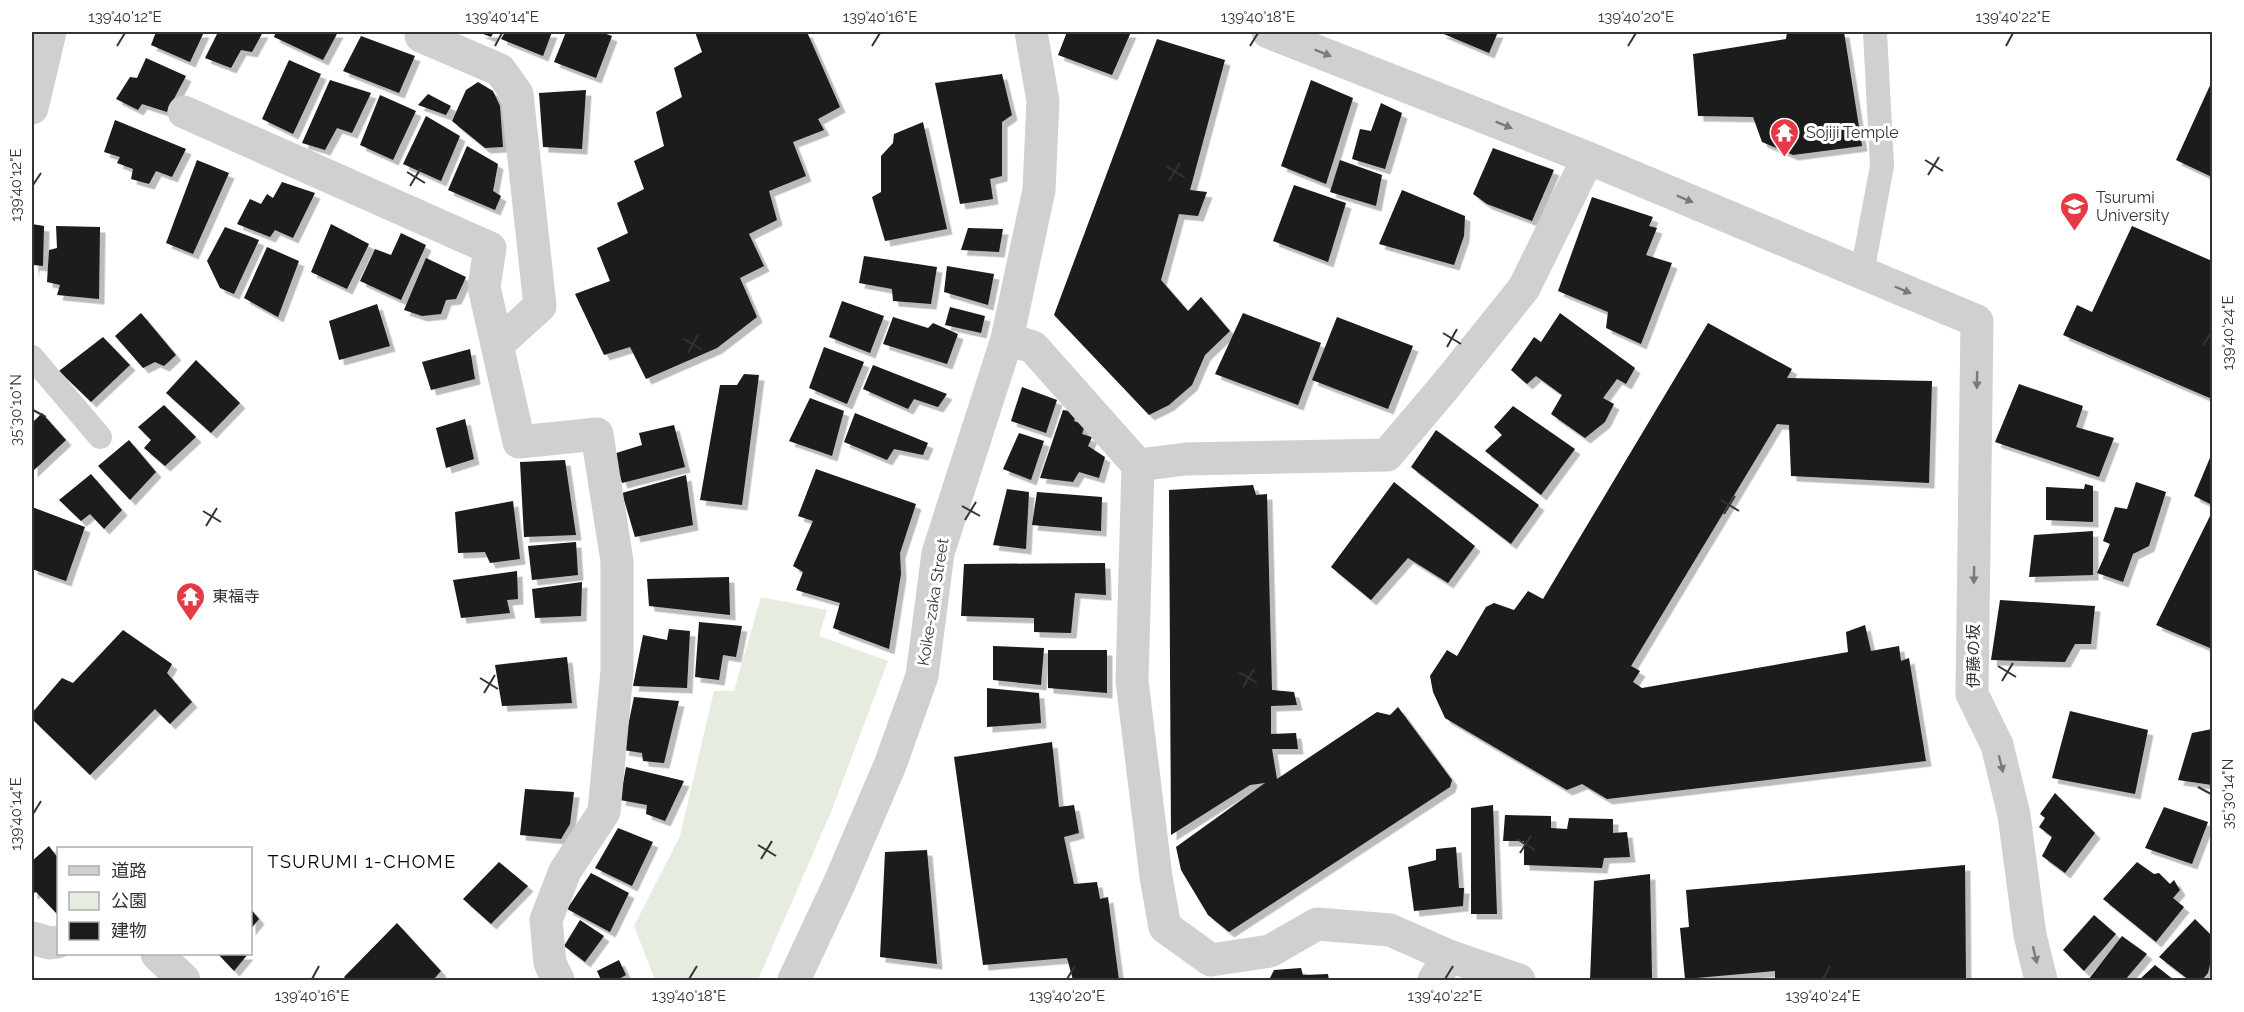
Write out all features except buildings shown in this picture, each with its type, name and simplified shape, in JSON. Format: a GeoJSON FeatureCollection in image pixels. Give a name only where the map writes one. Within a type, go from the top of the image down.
{"type":"FeatureCollection","features":[{"type":"Feature","properties":{"kind":"street"},"geometry":{"type":"LineString","coordinates":[[32,108],[50,32]]}},
{"type":"Feature","properties":{"kind":"street","name":"Koike-zaka Street"},"geometry":{"type":"LineString","coordinates":[[794,981],[890,765],[922,676],[938,553],[1007,339],[1039,190],[1043,101],[1031,32]]}},
{"type":"Feature","properties":{"kind":"street"},"geometry":{"type":"LineString","coordinates":[[1269,32],[1588,158],[1862,273]]}},
{"type":"Feature","properties":{"kind":"street"},"geometry":{"type":"LineString","coordinates":[[421,36],[500,70],[518,94],[540,306],[498,344]]}},
{"type":"Feature","properties":{"kind":"street"},"geometry":{"type":"LineString","coordinates":[[184,112],[490,248],[484,287],[519,442],[597,434],[617,561],[617,671],[604,812],[565,871],[546,920],[550,963],[558,981]]}},
{"type":"Feature","properties":{"kind":"street"},"geometry":{"type":"LineString","coordinates":[[1138,465],[1186,459],[1387,455],[1524,288],[1588,158]]}},
{"type":"Feature","properties":{"kind":"street","name":"伊藤の坂"},"geometry":{"type":"LineString","coordinates":[[1862,273],[1977,321],[1972,694],[1997,745],[2014,815],[2030,935],[2041,981]]}},
{"type":"Feature","properties":{"kind":"street"},"geometry":{"type":"LineString","coordinates":[[1007,339],[1033,347],[1138,465],[1132,681],[1156,877],[1165,927],[1211,960],[1270,951],[1317,924],[1390,930],[1442,968],[1519,981]]}},
{"type":"Feature","properties":{"kind":"street"},"geometry":{"type":"LineString","coordinates":[[32,938],[50,943],[57,942]]}},
{"type":"Feature","properties":{"kind":"street"},"geometry":{"type":"LineString","coordinates":[[159,955],[184,981]]}},
{"type":"Feature","properties":{"kind":"lane"},"geometry":{"type":"LineString","coordinates":[[1862,273],[1882,166],[1875,32]]}},
{"type":"Feature","properties":{"kind":"lane"},"geometry":{"type":"LineString","coordinates":[[32,357],[100,436]]}},
{"type":"Feature","properties":{"kind":"green space"},"geometry":{"type":"Polygon","coordinates":[[[761,597],[827,610],[819,636],[888,661],[831,812],[758,980],[655,980],[634,926],[680,836],[714,691],[734,691],[761,597]]]}},
{"type":"Feature","properties":{"kind":"place","name":"Sojiji Temple"},"geometry":{"type":"Point","coordinates":[1785,158]}},
{"type":"Feature","properties":{"kind":"place","name":"Tsurumi University"},"geometry":{"type":"Point","coordinates":[2075,232]}},
{"type":"Feature","properties":{"kind":"place","name":"東福寺"},"geometry":{"type":"Point","coordinates":[191,622]}},
{"type":"Feature","properties":{"kind":"district","name":"TSURUMI 1-CHOME"},"geometry":{"type":"Point","coordinates":[362,861]}}]}
